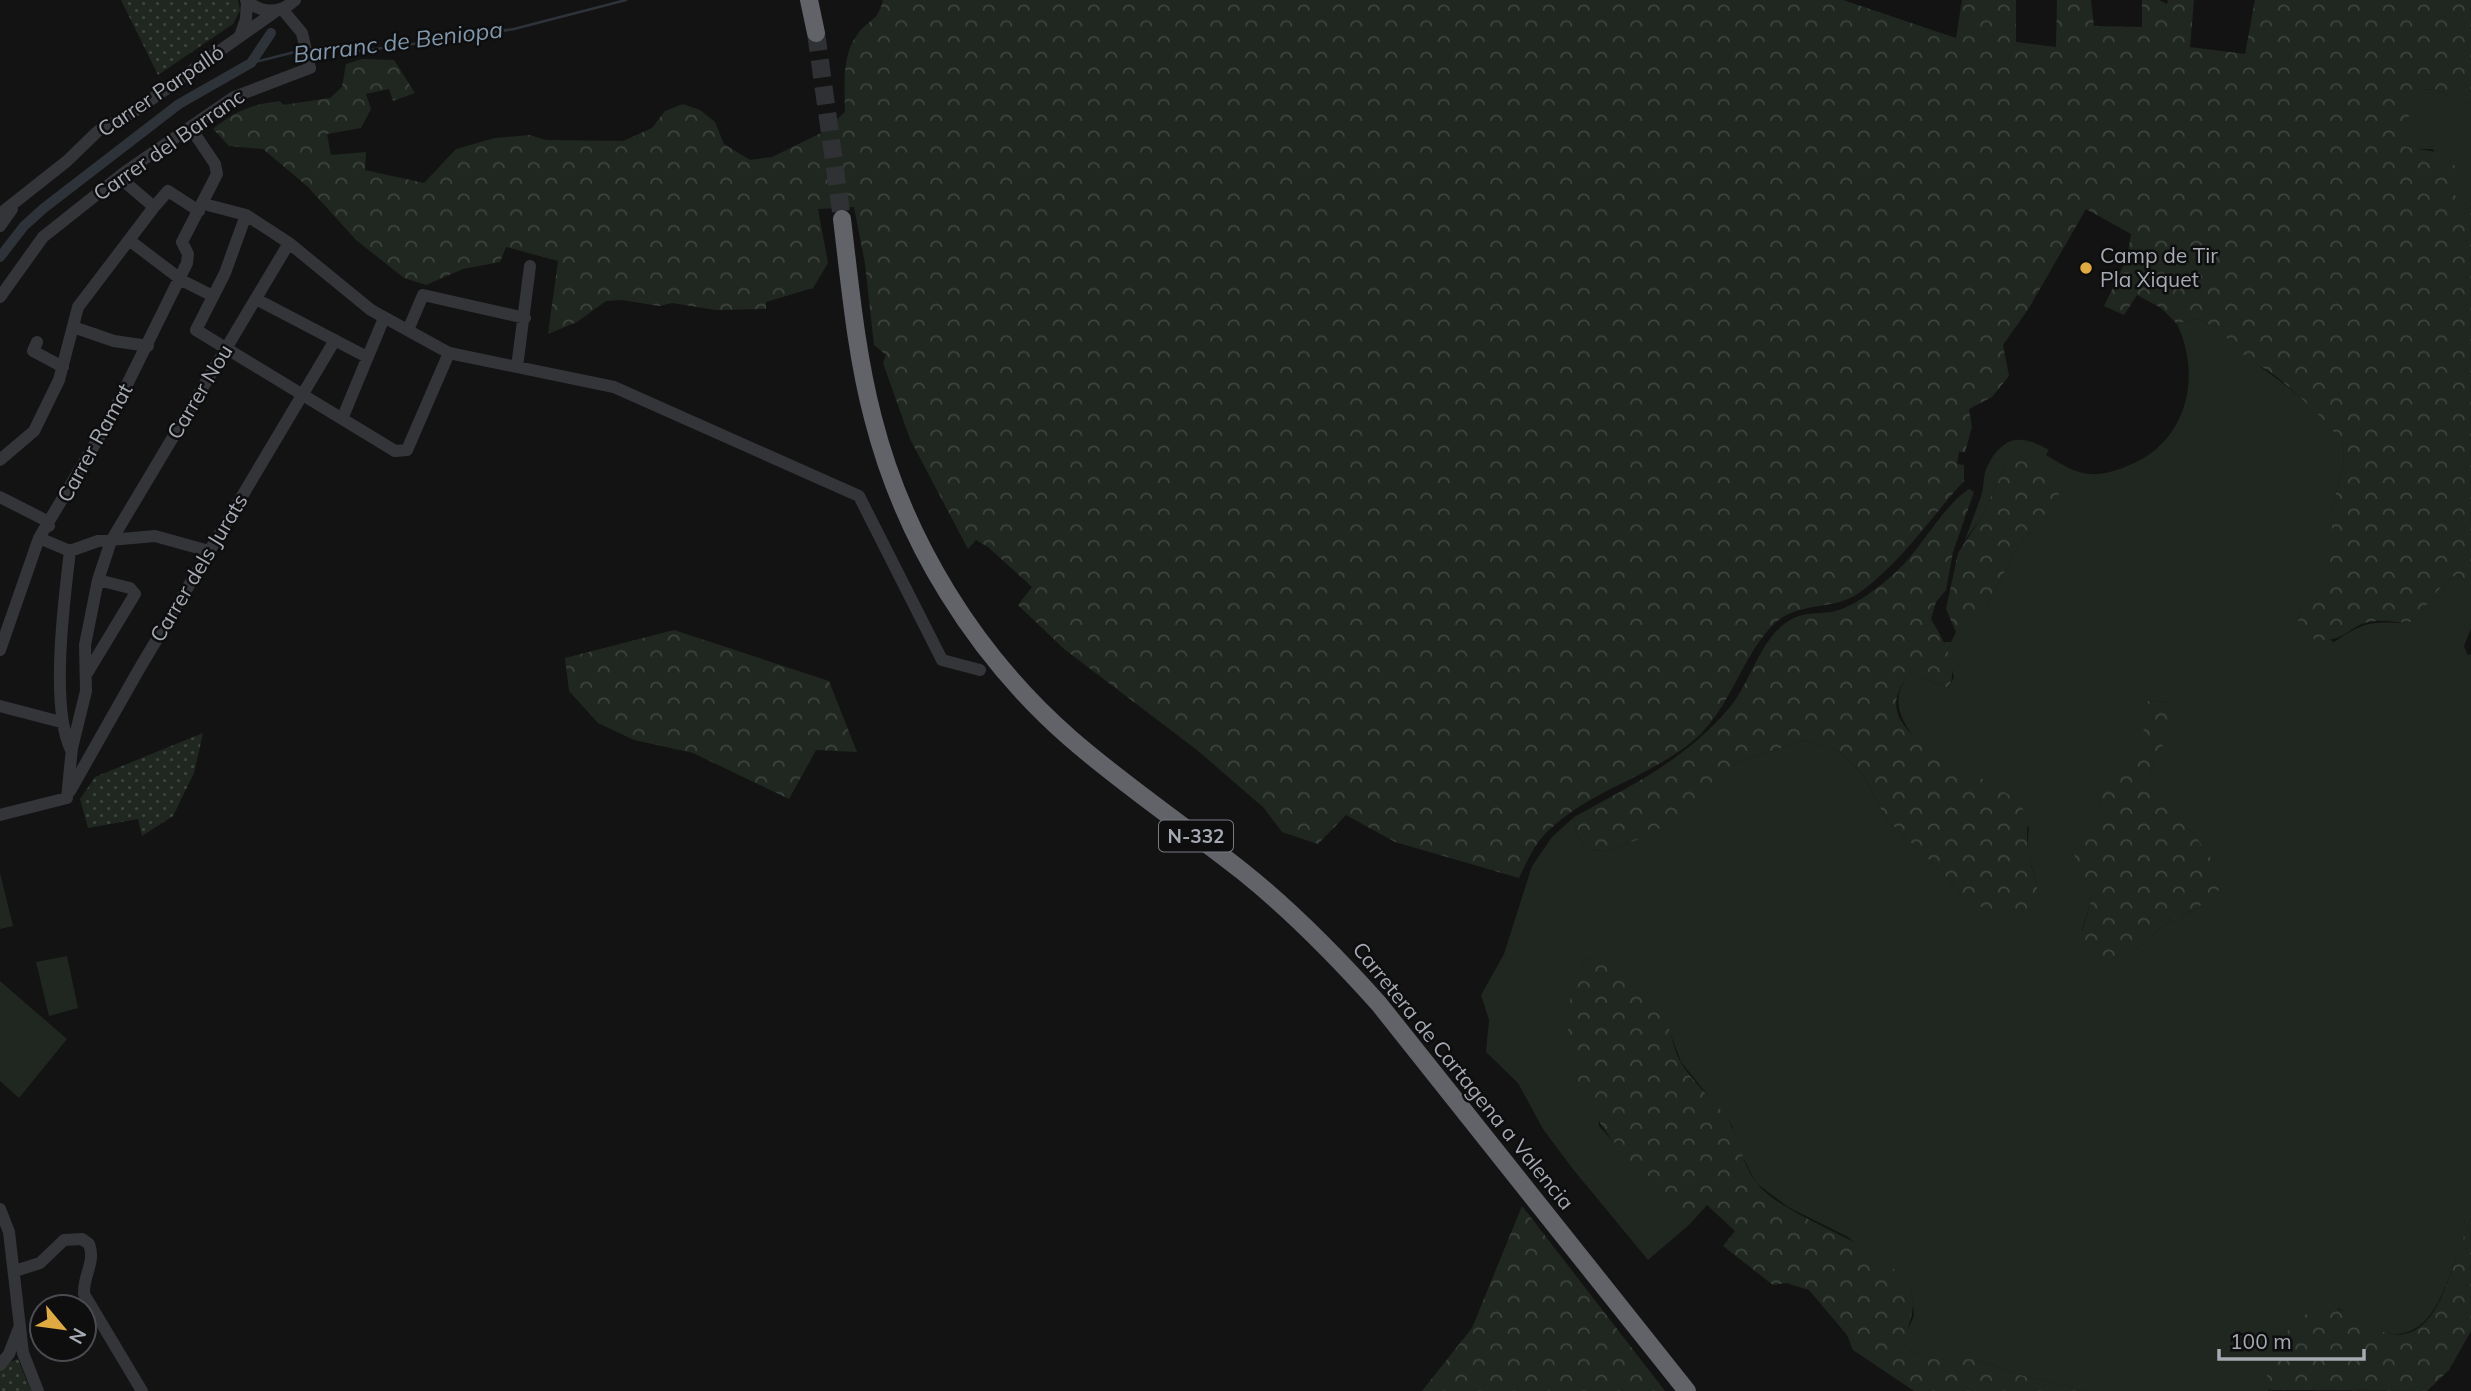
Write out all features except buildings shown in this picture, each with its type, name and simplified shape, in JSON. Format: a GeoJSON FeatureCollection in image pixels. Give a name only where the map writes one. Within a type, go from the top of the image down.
{"type":"FeatureCollection","features":[{"type":"Feature","properties":{"kind":"highway"},"geometry":{"type":"LineString","coordinates":[[808,0],[816,33]]}},
{"type":"Feature","properties":{"kind":"highway","name":"Carretera de Cartagena a Valencia"},"geometry":{"type":"LineString","coordinates":[[842,219],[862,369],[885,459],[928,558],[968,623],[1023,692],[1070,738],[1242,871],[1333,952],[1379,1003],[1687,1391]]}},
{"type":"Feature","properties":{"kind":"street","name":"Carrer Parpalló"},"geometry":{"type":"LineString","coordinates":[[240,36],[246,19],[247,0]]}},
{"type":"Feature","properties":{"kind":"street"},"geometry":{"type":"LineString","coordinates":[[247,0],[261,10],[279,10]]}},
{"type":"Feature","properties":{"kind":"street","name":"Carrer Parpalló"},"geometry":{"type":"LineString","coordinates":[[0,214],[79,150],[98,131],[132,113],[240,36],[296,0]]}},
{"type":"Feature","properties":{"kind":"street","name":"Carrer del Barranc"},"geometry":{"type":"LineString","coordinates":[[0,297],[43,237],[119,177],[190,127],[254,87],[308,70],[310,60],[302,33],[279,10]]}},
{"type":"Feature","properties":{"kind":"street"},"geometry":{"type":"LineString","coordinates":[[190,127],[215,164],[217,174],[202,208]]}},
{"type":"Feature","properties":{"kind":"street"},"geometry":{"type":"LineString","coordinates":[[119,177],[154,207]]}},
{"type":"Feature","properties":{"kind":"street"},"geometry":{"type":"LineString","coordinates":[[0,460],[34,430],[63,367],[72,327],[85,295],[168,191],[202,208],[246,215],[289,243],[384,318],[449,354],[614,387],[859,496],[942,660],[980,670]]}},
{"type":"Feature","properties":{"kind":"street","name":"Carrer Parpalló"},"geometry":{"type":"LineString","coordinates":[[0,226],[18,200]]}},
{"type":"Feature","properties":{"kind":"street","name":"Carrer Ramat"},"geometry":{"type":"LineString","coordinates":[[0,650],[39,538],[148,346],[189,257],[182,242],[202,208]]}},
{"type":"Feature","properties":{"kind":"street"},"geometry":{"type":"LineString","coordinates":[[246,215],[226,272],[196,330],[395,451],[407,450],[449,354]]}},
{"type":"Feature","properties":{"kind":"street"},"geometry":{"type":"LineString","coordinates":[[129,240],[180,275],[183,281],[213,296]]}},
{"type":"Feature","properties":{"kind":"street","name":"Carrer Nou"},"geometry":{"type":"LineString","coordinates":[[71,750],[86,691],[85,645],[98,580],[111,541],[289,243]]}},
{"type":"Feature","properties":{"kind":"street"},"geometry":{"type":"LineString","coordinates":[[517,367],[530,266]]}},
{"type":"Feature","properties":{"kind":"street"},"geometry":{"type":"LineString","coordinates":[[408,330],[423,295],[525,318]]}},
{"type":"Feature","properties":{"kind":"street"},"geometry":{"type":"LineString","coordinates":[[256,299],[367,357]]}},
{"type":"Feature","properties":{"kind":"street"},"geometry":{"type":"LineString","coordinates":[[342,419],[384,318]]}},
{"type":"Feature","properties":{"kind":"street"},"geometry":{"type":"LineString","coordinates":[[72,327],[114,341],[148,346]]}},
{"type":"Feature","properties":{"kind":"street","name":"Carrer dels Jurats"},"geometry":{"type":"LineString","coordinates":[[67,798],[209,551],[335,340]]}},
{"type":"Feature","properties":{"kind":"street"},"geometry":{"type":"LineString","coordinates":[[37,342],[33,351],[63,367]]}},
{"type":"Feature","properties":{"kind":"street"},"geometry":{"type":"LineString","coordinates":[[0,497],[45,520],[48,526]]}},
{"type":"Feature","properties":{"kind":"street"},"geometry":{"type":"LineString","coordinates":[[39,538],[70,551],[87,543],[155,536],[209,551]]}},
{"type":"Feature","properties":{"kind":"street"},"geometry":{"type":"LineString","coordinates":[[70,551],[66,586],[61,722],[77,762],[83,762],[89,757]]}},
{"type":"Feature","properties":{"kind":"street"},"geometry":{"type":"LineString","coordinates":[[86,675],[135,594],[130,588],[98,580]]}},
{"type":"Feature","properties":{"kind":"street"},"geometry":{"type":"LineString","coordinates":[[0,706],[61,722]]}},
{"type":"Feature","properties":{"kind":"street"},"geometry":{"type":"LineString","coordinates":[[0,816],[67,798],[71,750]]}},
{"type":"Feature","properties":{"kind":"street"},"geometry":{"type":"LineString","coordinates":[[0,1209],[9,1233],[15,1270],[20,1324],[16,1354],[38,1391]]}},
{"type":"Feature","properties":{"kind":"street"},"geometry":{"type":"LineString","coordinates":[[15,1270],[40,1263],[64,1240],[82,1239],[89,1244],[92,1258],[83,1283],[84,1294],[142,1391]]}},
{"type":"Feature","properties":{"kind":"street"},"geometry":{"type":"LineString","coordinates":[[0,1365],[16,1354]]}},
{"type":"Feature","properties":{"kind":"green space"},"geometry":{"type":"Polygon","coordinates":[[[121,0],[238,0],[240,10],[233,24],[158,75],[121,0]]]}},
{"type":"Feature","properties":{"kind":"green space"},"geometry":{"type":"Polygon","coordinates":[[[883,0],[1843,0],[1956,38],[1962,0],[2016,0],[2016,42],[2056,47],[2057,0],[2091,0],[2094,26],[2142,27],[2142,0],[2159,0],[2167,4],[2168,0],[2194,0],[2190,47],[2245,54],[2255,0],[2471,0],[2471,103],[2436,90],[2423,89],[2395,142],[2433,152],[2448,160],[2457,168],[2449,190],[2471,209],[2471,586],[2458,574],[2443,585],[2409,623],[2367,623],[2335,639],[2315,640],[2298,621],[2300,609],[2318,589],[2328,568],[2332,545],[2332,509],[2344,462],[2342,444],[2323,419],[2293,391],[2247,358],[2212,326],[2197,318],[2177,324],[2161,308],[2137,295],[2124,315],[2104,306],[2127,258],[2131,234],[2086,209],[2029,308],[2003,345],[2009,376],[1992,397],[1969,409],[1972,427],[1965,452],[1959,452],[1957,464],[1964,465],[1964,481],[1902,554],[1859,593],[1839,602],[1795,612],[1775,623],[1754,650],[1718,713],[1694,740],[1656,766],[1574,810],[1556,824],[1536,845],[1519,878],[1395,842],[1346,815],[1318,844],[1282,832],[1264,808],[1197,750],[1064,649],[1018,605],[1032,587],[988,547],[976,540],[968,549],[910,439],[883,363],[886,355],[874,345],[865,264],[854,207],[818,209],[828,263],[813,288],[766,302],[766,309],[716,310],[672,303],[659,306],[622,300],[606,301],[577,322],[548,334],[558,261],[506,247],[500,262],[463,269],[426,285],[404,278],[356,240],[308,187],[263,149],[229,146],[213,129],[236,113],[261,104],[280,101],[283,105],[330,98],[342,87],[346,64],[362,59],[394,60],[415,93],[393,101],[389,89],[366,94],[371,109],[361,128],[327,134],[331,155],[366,152],[365,170],[424,183],[456,149],[495,138],[530,135],[546,140],[623,141],[652,128],[665,111],[683,104],[700,110],[715,122],[724,144],[750,160],[772,157],[823,132],[845,112],[848,53],[857,35],[875,17],[883,0]]]}},
{"type":"Feature","properties":{"kind":"green space"},"geometry":{"type":"Polygon","coordinates":[[[2423,89],[2436,90],[2471,103],[2471,209],[2449,190],[2433,149],[2409,149],[2395,143],[2397,133],[2423,89]]]}},
{"type":"Feature","properties":{"kind":"green space"},"geometry":{"type":"Polygon","coordinates":[[[2197,318],[2222,332],[2245,355],[2314,409],[2336,433],[2342,444],[2344,462],[2332,509],[2331,557],[2319,589],[2300,609],[2298,621],[2334,642],[2362,626],[2386,622],[2409,623],[2443,585],[2458,574],[2471,586],[2471,628],[2464,646],[2467,654],[2471,655],[2471,1221],[2444,1292],[2423,1323],[2409,1331],[2392,1334],[2338,1308],[2268,1391],[2087,1391],[2020,1375],[1976,1359],[1937,1359],[1907,1350],[1905,1336],[1914,1316],[1912,1293],[1848,1237],[1788,1207],[1756,1183],[1740,1151],[1732,1125],[1681,1062],[1669,1030],[1591,958],[1584,959],[1580,973],[1599,1126],[1689,1225],[1648,1260],[1543,1129],[1518,1083],[1486,1052],[1489,1020],[1481,995],[1504,954],[1532,866],[1552,837],[1574,817],[1577,836],[1586,850],[1606,851],[1637,840],[1737,763],[1805,740],[1838,750],[1863,774],[1886,819],[1942,872],[1967,902],[2041,903],[2027,849],[2029,827],[1918,742],[1903,719],[1898,703],[1899,695],[1907,678],[1922,678],[1949,688],[1954,677],[1944,642],[1951,642],[1956,632],[1971,630],[1986,608],[2019,544],[2051,513],[2007,463],[1981,518],[1965,540],[1982,493],[1986,470],[1993,456],[2006,443],[2014,440],[2030,441],[2049,450],[2046,455],[2073,470],[2096,474],[2122,468],[2151,453],[2166,439],[2177,423],[2188,385],[2188,364],[2177,324],[2197,318]],[[2145,701],[2145,733],[2139,752],[2097,795],[2102,806],[2092,897],[2082,930],[2119,964],[2164,925],[2197,908],[2193,833],[2161,805],[2149,774],[2169,730],[2172,703],[2145,701]]]}},
{"type":"Feature","properties":{"kind":"green space"},"geometry":{"type":"Polygon","coordinates":[[[2033,462],[2056,477],[2059,496],[2051,513],[2019,544],[1971,631],[1956,632],[1946,609],[1958,553],[1981,518],[2007,463],[2033,462]]]}},
{"type":"Feature","properties":{"kind":"green space"},"geometry":{"type":"Polygon","coordinates":[[[1969,489],[1974,492],[1953,552],[1946,590],[1936,602],[1931,619],[1945,644],[1951,662],[1952,680],[1949,688],[1922,678],[1907,678],[1896,700],[1901,720],[1915,738],[2010,796],[2023,809],[2027,820],[2028,851],[2041,903],[2032,915],[2015,919],[1967,902],[1942,872],[1886,819],[1863,774],[1838,750],[1805,740],[1737,763],[1672,822],[1637,840],[1606,851],[1586,850],[1577,836],[1574,817],[1658,770],[1696,741],[1730,707],[1763,649],[1780,628],[1800,616],[1840,610],[1876,589],[1908,560],[1950,506],[1969,489]]]}},
{"type":"Feature","properties":{"kind":"green space"},"geometry":{"type":"Polygon","coordinates":[[[674,630],[829,681],[857,752],[816,750],[789,799],[693,753],[634,740],[598,723],[569,691],[565,658],[674,630]]]}},
{"type":"Feature","properties":{"kind":"green space"},"geometry":{"type":"Polygon","coordinates":[[[2145,701],[2172,703],[2169,730],[2149,774],[2162,805],[2193,833],[2209,855],[2216,870],[2219,890],[2197,908],[2164,925],[2119,964],[2101,960],[2078,946],[2092,897],[2080,877],[2074,854],[2102,806],[2097,795],[2098,785],[2131,759],[2141,743],[2145,701]]]}},
{"type":"Feature","properties":{"kind":"green space"},"geometry":{"type":"Polygon","coordinates":[[[203,733],[194,773],[173,816],[142,836],[138,819],[88,828],[80,799],[95,777],[203,733]]]}},
{"type":"Feature","properties":{"kind":"green space"},"geometry":{"type":"Polygon","coordinates":[[[0,873],[13,926],[0,929],[0,873]]]}},
{"type":"Feature","properties":{"kind":"green space"},"geometry":{"type":"Polygon","coordinates":[[[67,956],[78,1008],[49,1016],[36,962],[67,956]]]}},
{"type":"Feature","properties":{"kind":"green space"},"geometry":{"type":"Polygon","coordinates":[[[1591,958],[1629,978],[1646,990],[1660,1006],[1680,1061],[1730,1123],[1751,1174],[1767,1194],[1803,1217],[1867,1250],[1901,1276],[1909,1286],[1913,1305],[1906,1340],[1907,1350],[1937,1359],[1976,1359],[2020,1375],[2087,1391],[1914,1391],[1853,1350],[1847,1335],[1809,1290],[1786,1283],[1773,1285],[1723,1246],[1735,1231],[1707,1205],[1689,1225],[1621,1151],[1601,1125],[1585,1097],[1574,1068],[1568,1035],[1570,1000],[1584,959],[1591,958]]]}},
{"type":"Feature","properties":{"kind":"green space"},"geometry":{"type":"Polygon","coordinates":[[[0,981],[67,1039],[19,1098],[0,1081],[0,981]]]}},
{"type":"Feature","properties":{"kind":"green space"},"geometry":{"type":"Polygon","coordinates":[[[1522,1206],[1665,1391],[1422,1391],[1472,1328],[1522,1206]]]}},
{"type":"Feature","properties":{"kind":"green space"},"geometry":{"type":"Polygon","coordinates":[[[2471,1221],[2471,1331],[2449,1370],[2427,1391],[2267,1390],[2268,1367],[2277,1346],[2305,1315],[2322,1308],[2337,1309],[2380,1331],[2395,1335],[2411,1332],[2423,1324],[2441,1299],[2471,1221]]]}},
{"type":"Feature","properties":{"kind":"green space"},"geometry":{"type":"Polygon","coordinates":[[[18,1359],[31,1391],[0,1391],[0,1365],[18,1359]]]}},
{"type":"Feature","properties":{"kind":"waterway","name":"Barranc de Beniopa"},"geometry":{"type":"LineString","coordinates":[[310,49],[333,45],[360,51],[450,39],[514,29],[626,0]]}},
{"type":"Feature","properties":{"kind":"waterway","name":"Barranc de Beniopa"},"geometry":{"type":"LineString","coordinates":[[0,257],[24,226],[44,208],[179,104],[251,63],[271,33]]}},
{"type":"Feature","properties":{"kind":"waterway","name":"Barranc de Beniopa"},"geometry":{"type":"LineString","coordinates":[[251,63],[303,50]]}},
{"type":"Feature","properties":{"kind":"tunnel"},"geometry":{"type":"LineString","coordinates":[[816,33],[842,219]]}},
{"type":"Feature","properties":{"kind":"place","name":"Camp de Tir Pla Xiquet"},"geometry":{"type":"Point","coordinates":[2086,268]}}]}
